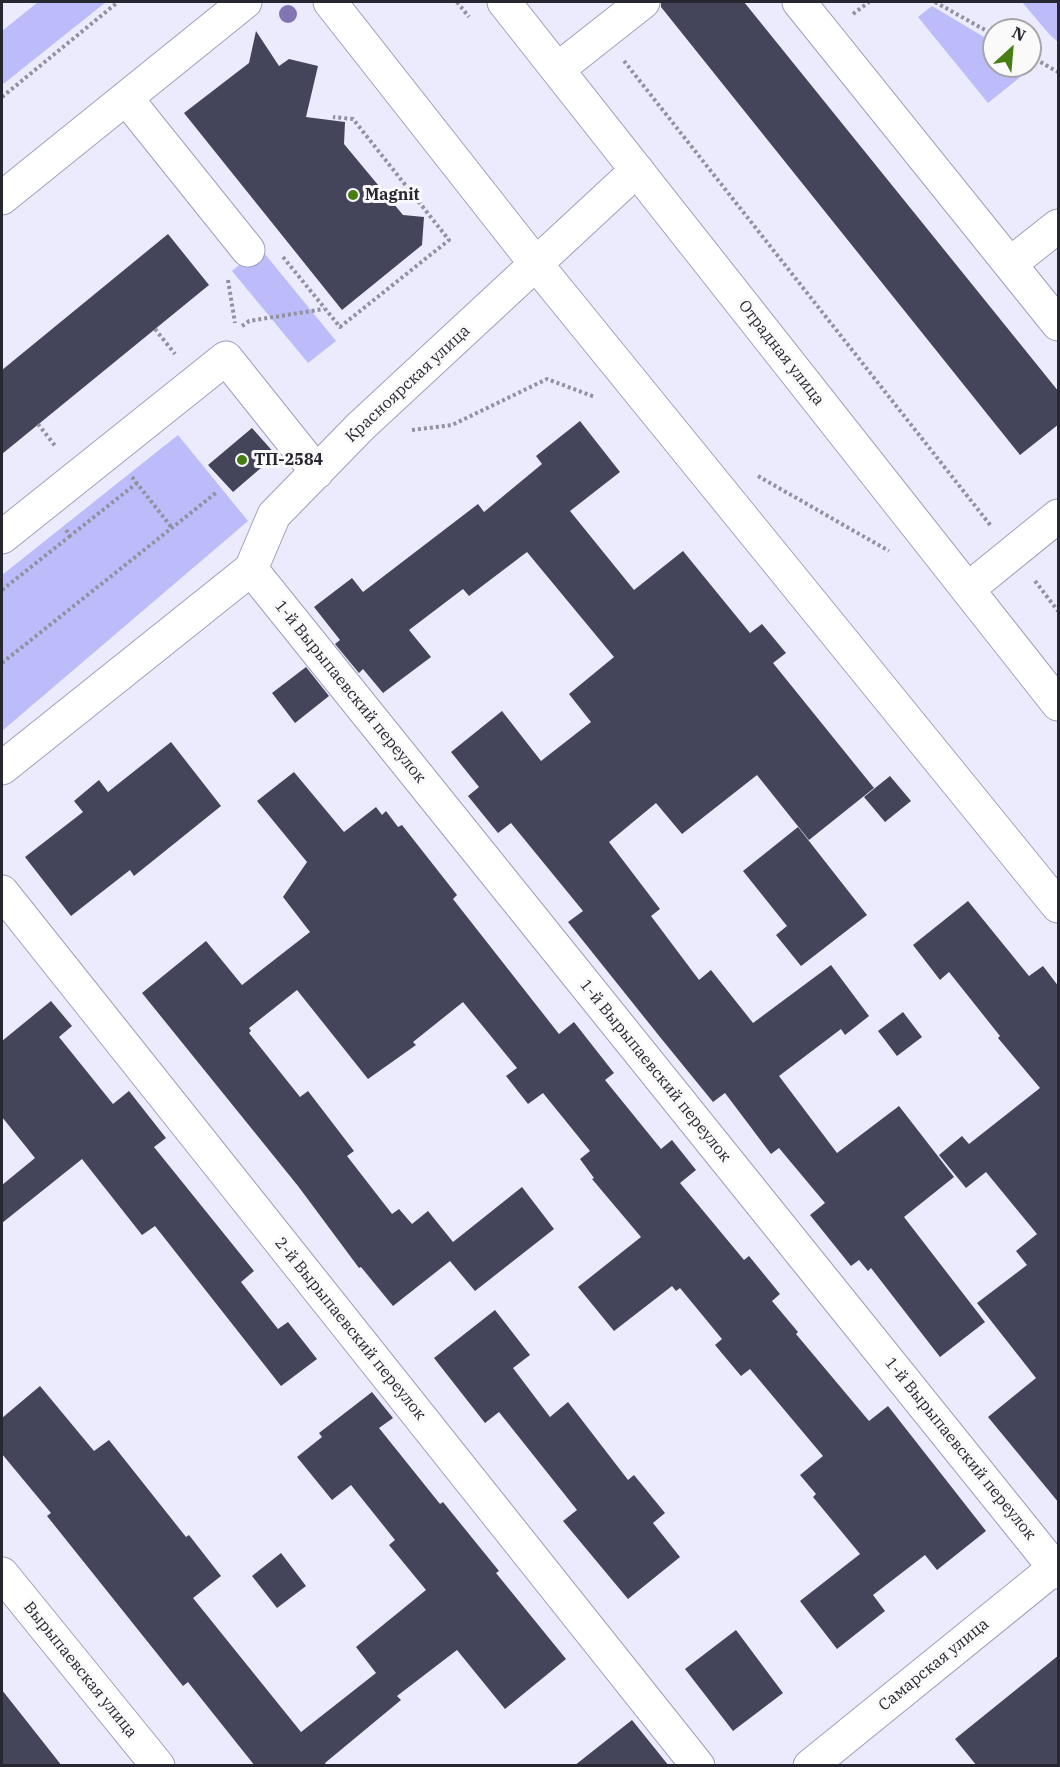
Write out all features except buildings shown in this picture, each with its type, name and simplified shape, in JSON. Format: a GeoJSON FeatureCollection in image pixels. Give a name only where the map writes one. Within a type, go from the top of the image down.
{"type":"FeatureCollection","features":[{"type":"Feature","properties":{"kind":"street"},"geometry":{"type":"LineString","coordinates":[[2,198],[245,2]]}},
{"type":"Feature","properties":{"kind":"street"},"geometry":{"type":"LineString","coordinates":[[330,2],[536,264],[1059,906]]}},
{"type":"Feature","properties":{"kind":"street","name":"Отрадная улица"},"geometry":{"type":"LineString","coordinates":[[504,2],[1059,704]]}},
{"type":"Feature","properties":{"kind":"street"},"geometry":{"type":"LineString","coordinates":[[558,69],[643,2]]}},
{"type":"Feature","properties":{"kind":"street"},"geometry":{"type":"LineString","coordinates":[[799,2],[1059,324]]}},
{"type":"Feature","properties":{"kind":"street"},"geometry":{"type":"LineString","coordinates":[[126,98],[237,260]]}},
{"type":"Feature","properties":{"kind":"street","name":"Красноярская улица"},"geometry":{"type":"LineString","coordinates":[[2,768],[251,569],[274,515],[361,426],[637,170]]}},
{"type":"Feature","properties":{"kind":"street"},"geometry":{"type":"LineString","coordinates":[[1010,264],[1059,226]]}},
{"type":"Feature","properties":{"kind":"street"},"geometry":{"type":"LineString","coordinates":[[2,537],[226,358],[317,472]]}},
{"type":"Feature","properties":{"kind":"street"},"geometry":{"type":"LineString","coordinates":[[968,589],[1059,516]]}},
{"type":"Feature","properties":{"kind":"street","name":"1-й Вырыпаевский переулок"},"geometry":{"type":"LineString","coordinates":[[251,569],[1058,1568]]}},
{"type":"Feature","properties":{"kind":"street","name":"2-й Вырыпаевский переулок"},"geometry":{"type":"LineString","coordinates":[[2,892],[698,1766]]}},
{"type":"Feature","properties":{"kind":"street","name":"Самарская улица"},"geometry":{"type":"LineString","coordinates":[[810,1766],[1058,1568]]}},
{"type":"Feature","properties":{"kind":"street","name":"Вырыпаевская улица"},"geometry":{"type":"LineString","coordinates":[[2,1574],[158,1766]]}},
{"type":"Feature","properties":{"kind":"path"},"geometry":{"type":"LineString","coordinates":[[2,97],[118,2]]}},
{"type":"Feature","properties":{"kind":"path"},"geometry":{"type":"LineString","coordinates":[[935,2],[982,28]]}},
{"type":"Feature","properties":{"kind":"path"},"geometry":{"type":"LineString","coordinates":[[603,34],[1059,611]]}},
{"type":"Feature","properties":{"kind":"path"},"geometry":{"type":"LineString","coordinates":[[1042,63],[1059,72]]}},
{"type":"Feature","properties":{"kind":"path"},"geometry":{"type":"LineString","coordinates":[[325,308],[249,321],[236,330],[237,260],[266,236],[325,308],[340,327],[449,240],[353,119],[333,117]]}},
{"type":"Feature","properties":{"kind":"path"},"geometry":{"type":"LineString","coordinates":[[155,329],[181,361]]}},
{"type":"Feature","properties":{"kind":"path"},"geometry":{"type":"LineString","coordinates":[[38,424],[57,448]]}},
{"type":"Feature","properties":{"kind":"path"},"geometry":{"type":"LineString","coordinates":[[111,451],[172,528]]}},
{"type":"Feature","properties":{"kind":"path"},"geometry":{"type":"LineString","coordinates":[[2,663],[217,492]]}},
{"type":"Feature","properties":{"kind":"path"},"geometry":{"type":"LineString","coordinates":[[2,590],[70,536]]}},
{"type":"Feature","properties":{"kind":"shaded area"},"geometry":{"type":"Polygon","coordinates":[[[38,2],[106,2],[2,85],[2,31],[38,2]]]}},
{"type":"Feature","properties":{"kind":"shaded area"},"geometry":{"type":"Polygon","coordinates":[[[1022,2],[1058,2],[1058,42],[1042,26],[1042,18],[1036,18],[1022,2]]]}},
{"type":"Feature","properties":{"kind":"shaded area"},"geometry":{"type":"Polygon","coordinates":[[[932,6],[982,36],[982,78],[1019,78],[988,103],[918,17],[932,6]]]}},
{"type":"Feature","properties":{"kind":"shaded area"},"geometry":{"type":"Polygon","coordinates":[[[260,248],[336,341],[308,363],[232,271],[260,248]]]}},
{"type":"Feature","properties":{"kind":"shaded area"},"geometry":{"type":"Polygon","coordinates":[[[178,435],[248,521],[2,731],[2,575],[178,435]]]}},
{"type":"Feature","properties":{"kind":"place","name":"Magnit"},"geometry":{"type":"Point","coordinates":[353,195]}},
{"type":"Feature","properties":{"kind":"place","name":"ТП-2584"},"geometry":{"type":"Point","coordinates":[242,460]}}]}
